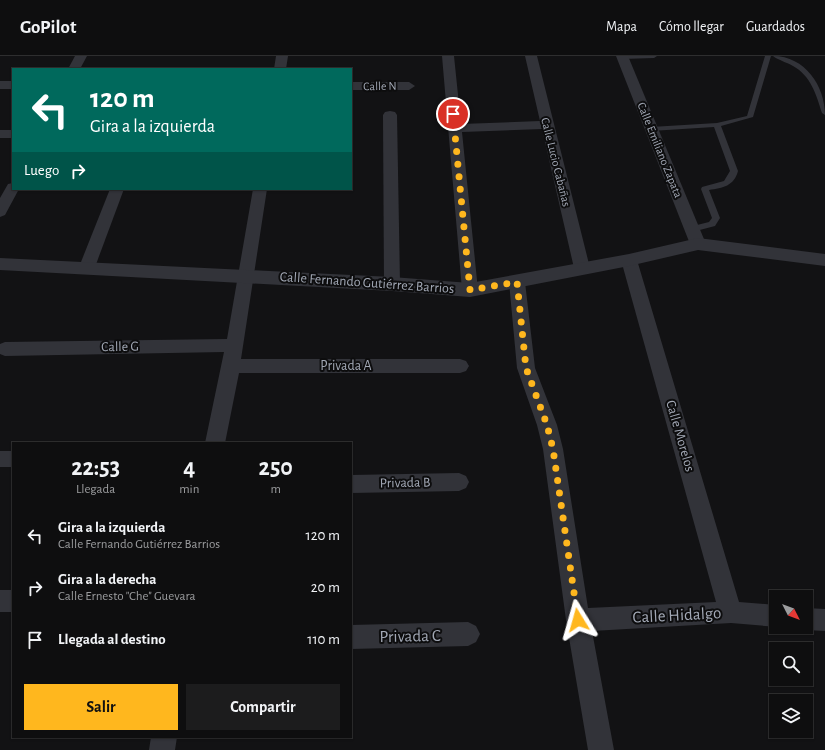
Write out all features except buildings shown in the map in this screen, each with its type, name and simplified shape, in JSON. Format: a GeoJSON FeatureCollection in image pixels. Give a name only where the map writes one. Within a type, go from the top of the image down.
{"type":"FeatureCollection","features":[{"type":"Feature","properties":{"kind":"street"},"geometry":{"type":"LineString","coordinates":[[75,68],[81,56]]}},
{"type":"Feature","properties":{"kind":"street"},"geometry":{"type":"LineString","coordinates":[[280,68],[282,56]]}},
{"type":"Feature","properties":{"kind":"street"},"geometry":{"type":"LineString","coordinates":[[448,56],[470,290]]}},
{"type":"Feature","properties":{"kind":"street","name":"Calle Lucio Cabañas"},"geometry":{"type":"LineString","coordinates":[[531,56],[546,125],[582,268]]}},
{"type":"Feature","properties":{"kind":"street","name":"Calle Emiliano Zapata"},"geometry":{"type":"LineString","coordinates":[[622,56],[695,236]]}},
{"type":"Feature","properties":{"kind":"street"},"geometry":{"type":"LineString","coordinates":[[0,85],[12,84]]}},
{"type":"Feature","properties":{"kind":"street","name":"Calle N"},"geometry":{"type":"LineString","coordinates":[[352,86],[409,86]]}},
{"type":"Feature","properties":{"kind":"street"},"geometry":{"type":"LineString","coordinates":[[390,115],[392,284]]}},
{"type":"Feature","properties":{"kind":"street"},"geometry":{"type":"LineString","coordinates":[[455,128],[546,125]]}},
{"type":"Feature","properties":{"kind":"street"},"geometry":{"type":"LineString","coordinates":[[0,134],[12,134]]}},
{"type":"Feature","properties":{"kind":"street"},"geometry":{"type":"LineString","coordinates":[[0,188],[12,187]]}},
{"type":"Feature","properties":{"kind":"street"},"geometry":{"type":"LineString","coordinates":[[0,212],[12,189]]}},
{"type":"Feature","properties":{"kind":"street"},"geometry":{"type":"LineString","coordinates":[[87,267],[117,190]]}},
{"type":"Feature","properties":{"kind":"street"},"geometry":{"type":"LineString","coordinates":[[215,442],[231,366],[260,190]]}},
{"type":"Feature","properties":{"kind":"street","name":"Calle Fernando Gutiérrez Barrios"},"geometry":{"type":"LineString","coordinates":[[0,264],[87,267],[392,284],[470,290],[629,260],[695,236],[825,260]]}},
{"type":"Feature","properties":{"kind":"street","name":"Calle Morelos"},"geometry":{"type":"LineString","coordinates":[[629,260],[731,612]]}},
{"type":"Feature","properties":{"kind":"street"},"geometry":{"type":"LineString","coordinates":[[517,282],[526,368],[547,425],[553,449],[578,620],[601,750]]}},
{"type":"Feature","properties":{"kind":"street","name":"Calle G"},"geometry":{"type":"LineString","coordinates":[[5,349],[234,345]]}},
{"type":"Feature","properties":{"kind":"street","name":"Privada A"},"geometry":{"type":"LineString","coordinates":[[231,366],[460,366]]}},
{"type":"Feature","properties":{"kind":"street"},"geometry":{"type":"LineString","coordinates":[[0,460],[12,459]]}},
{"type":"Feature","properties":{"kind":"street","name":"Privada B"},"geometry":{"type":"LineString","coordinates":[[352,484],[459,482]]}},
{"type":"Feature","properties":{"kind":"street"},"geometry":{"type":"LineString","coordinates":[[0,601],[12,601]]}},
{"type":"Feature","properties":{"kind":"street","name":"Calle Hidalgo"},"geometry":{"type":"LineString","coordinates":[[578,620],[731,612],[769,615]]}},
{"type":"Feature","properties":{"kind":"street"},"geometry":{"type":"LineString","coordinates":[[813,619],[825,620]]}},
{"type":"Feature","properties":{"kind":"street","name":"Privada C"},"geometry":{"type":"LineString","coordinates":[[352,637],[468,634]]}},
{"type":"Feature","properties":{"kind":"street"},"geometry":{"type":"LineString","coordinates":[[162,750],[164,738]]}},
{"type":"Feature","properties":{"kind":"lane"},"geometry":{"type":"LineString","coordinates":[[622,56],[654,56]]}},
{"type":"Feature","properties":{"kind":"lane"},"geometry":{"type":"LineString","coordinates":[[651,129],[717,125],[750,117],[768,56]]}},
{"type":"Feature","properties":{"kind":"lane"},"geometry":{"type":"LineString","coordinates":[[776,56],[802,69],[816,83],[825,113]]}},
{"type":"Feature","properties":{"kind":"lane"},"geometry":{"type":"LineString","coordinates":[[695,236],[712,224],[716,218],[705,189],[727,185],[732,179],[734,171],[717,125]]}},
{"type":"Feature","properties":{"kind":"route"},"geometry":{"type":"LineString","coordinates":[[453,114],[470,290],[517,282],[526,368],[547,425],[553,449],[578,620]]}}]}
